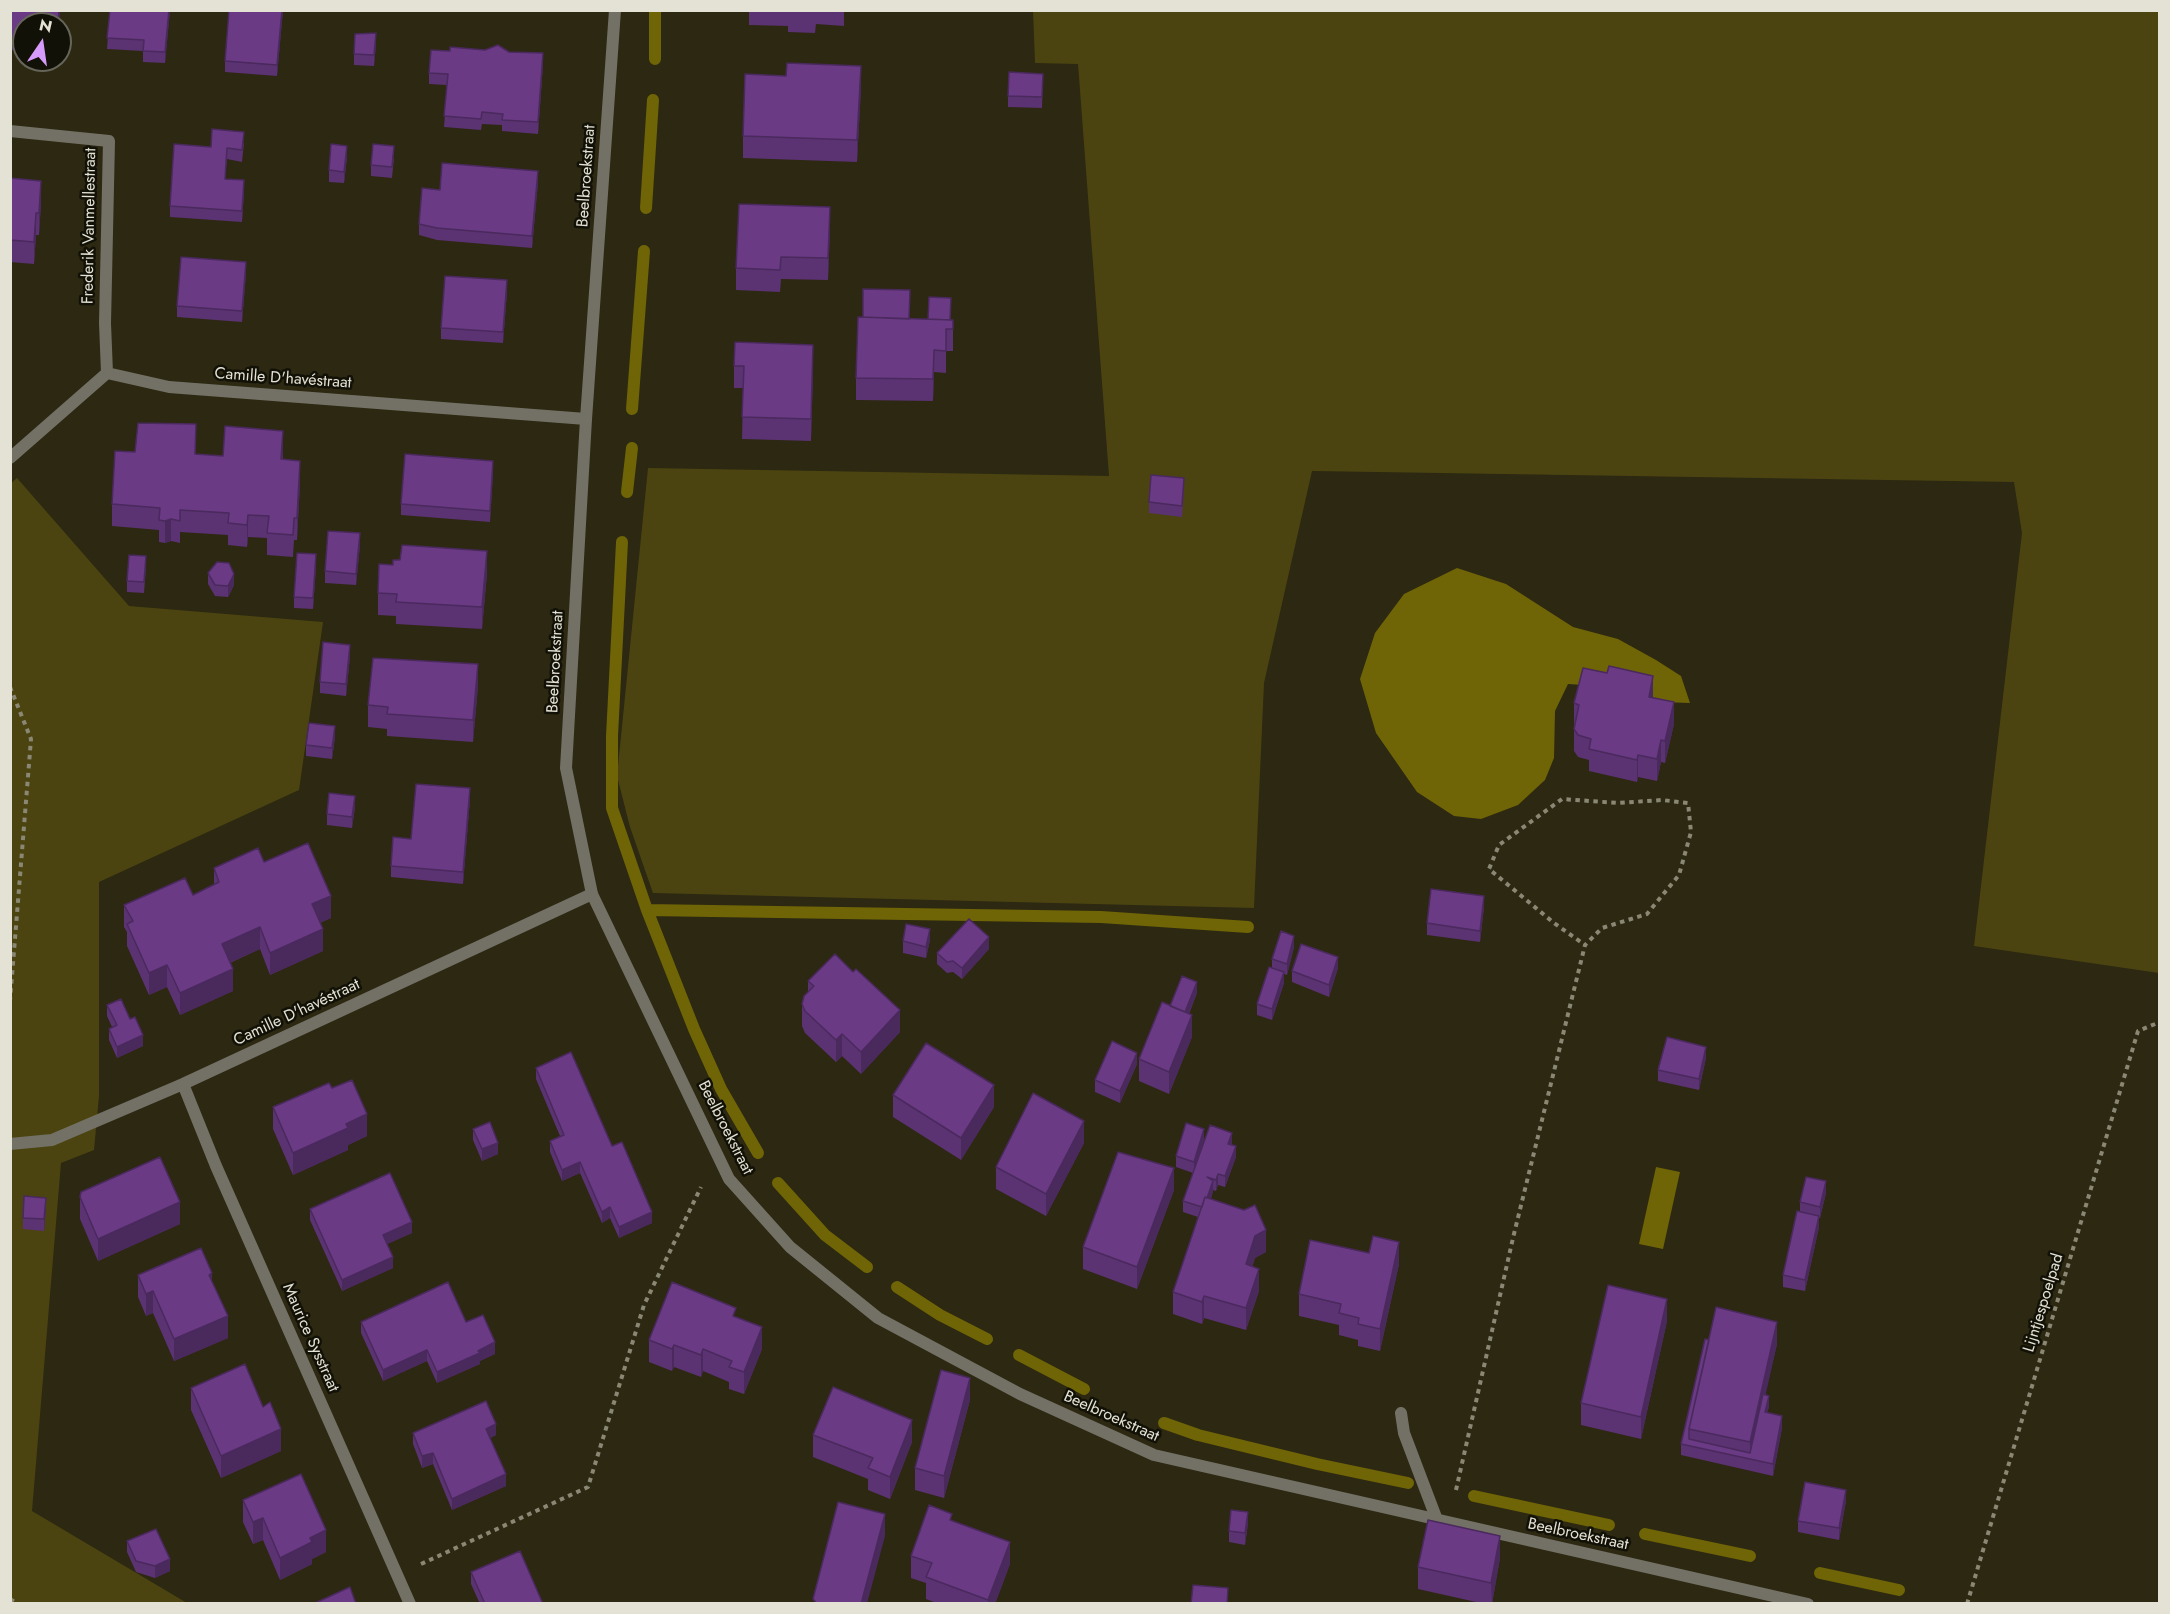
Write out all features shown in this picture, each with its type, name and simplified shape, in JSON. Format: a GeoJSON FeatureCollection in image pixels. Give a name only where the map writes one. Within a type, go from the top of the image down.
{"type":"FeatureCollection","features":[{"type":"Feature","properties":{"kind":"street","name":"Beelbroekstraat"},"geometry":{"type":"LineString","coordinates":[[615,10],[586,419],[566,768],[592,894],[729,1179],[790,1247],[878,1318],[1020,1394],[1154,1455],[1808,1604]]}},
{"type":"Feature","properties":{"kind":"street","name":"Frederik Vanmellestraat"},"geometry":{"type":"LineString","coordinates":[[10,131],[109,141],[105,323],[107,373]]}},
{"type":"Feature","properties":{"kind":"street","name":"Camille D'havéstraat"},"geometry":{"type":"LineString","coordinates":[[107,373],[169,387],[586,419]]}},
{"type":"Feature","properties":{"kind":"street"},"geometry":{"type":"LineString","coordinates":[[10,458],[107,373]]}},
{"type":"Feature","properties":{"kind":"street","name":"Camille D'havéstraat"},"geometry":{"type":"LineString","coordinates":[[10,1143],[52,1140],[183,1084],[592,894]]}},
{"type":"Feature","properties":{"kind":"street","name":"Maurice Sysstraat"},"geometry":{"type":"LineString","coordinates":[[183,1084],[216,1166],[410,1604]]}},
{"type":"Feature","properties":{"kind":"street"},"geometry":{"type":"LineString","coordinates":[[1401,1413],[1404,1433],[1443,1522]]}},
{"type":"Feature","properties":{"kind":"path"},"geometry":{"type":"LineString","coordinates":[[10,687],[32,740],[10,1001]]}},
{"type":"Feature","properties":{"kind":"path"},"geometry":{"type":"LineString","coordinates":[[1443,1522],[1586,945],[1602,928],[1647,914],[1678,875],[1691,832],[1688,802],[1662,800],[1618,803],[1562,799],[1499,845],[1490,869],[1554,923],[1586,945]]}},
{"type":"Feature","properties":{"kind":"path","name":"Lijntjespoelpad"},"geometry":{"type":"LineString","coordinates":[[1967,1604],[2138,1032],[2160,1022]]}},
{"type":"Feature","properties":{"kind":"path"},"geometry":{"type":"LineString","coordinates":[[397,1576],[588,1487],[644,1305],[717,1153]]}},
{"type":"Feature","properties":{"kind":"path"},"geometry":{"type":"LineString","coordinates":[[10,1599],[18,1604]]}},
{"type":"Feature","properties":{"kind":"shaded area"},"geometry":{"type":"Polygon","coordinates":[[[1033,11],[2159,11],[2159,973],[1974,946],[2022,533],[2014,482],[1312,471],[1264,683],[1254,908],[653,893],[630,827],[617,776],[648,468],[1109,476],[1078,64],[1035,63],[1033,11]]]}},
{"type":"Feature","properties":{"kind":"shaded area"},"geometry":{"type":"Polygon","coordinates":[[[17,478],[129,606],[323,622],[299,790],[99,882],[99,1096],[94,1150],[61,1163],[32,1511],[187,1603],[11,1604],[10,484],[17,478]]]}},
{"type":"Feature","properties":{"kind":"shaded area"},"geometry":{"type":"Polygon","coordinates":[[[1457,568],[1506,584],[1573,627],[1618,639],[1656,660],[1681,676],[1690,703],[1660,702],[1628,688],[1568,684],[1555,711],[1554,758],[1545,780],[1518,805],[1481,819],[1454,816],[1417,792],[1376,733],[1360,679],[1375,633],[1404,594],[1457,568]]]}},
{"type":"Feature","properties":{"kind":"shaded area"},"geometry":{"type":"Polygon","coordinates":[[[1656,1167],[1680,1172],[1663,1249],[1639,1244],[1656,1167]]]}},
{"type":"Feature","properties":{"kind":"building"},"geometry":{"type":"Polygon","coordinates":[[[10,10],[59,10],[59,12],[12,12],[12,39],[10,39],[10,10]]]}},
{"type":"Feature","properties":{"kind":"building"},"geometry":{"type":"Polygon","coordinates":[[[110,10],[169,10],[165,52],[143,51],[144,40],[107,38],[110,10]]]}},
{"type":"Feature","properties":{"kind":"building"},"geometry":{"type":"Polygon","coordinates":[[[229,10],[282,10],[277,65],[225,61],[229,10]]]}},
{"type":"Feature","properties":{"kind":"building"},"geometry":{"type":"Polygon","coordinates":[[[376,33],[374,55],[354,54],[355,34],[376,33]]]}},
{"type":"Feature","properties":{"kind":"building"},"geometry":{"type":"Polygon","coordinates":[[[498,45],[509,52],[543,53],[538,122],[502,120],[503,114],[482,112],[481,119],[444,116],[448,74],[429,73],[431,50],[450,51],[450,47],[485,50],[498,45]]]}},
{"type":"Feature","properties":{"kind":"building"},"geometry":{"type":"Polygon","coordinates":[[[787,63],[861,66],[857,140],[743,136],[745,74],[786,76],[787,63]]]}},
{"type":"Feature","properties":{"kind":"building"},"geometry":{"type":"Polygon","coordinates":[[[1009,72],[1043,74],[1042,97],[1008,96],[1009,72]]]}},
{"type":"Feature","properties":{"kind":"building"},"geometry":{"type":"Polygon","coordinates":[[[212,129],[244,132],[242,150],[227,148],[225,179],[244,180],[242,211],[170,206],[174,144],[211,147],[212,129]]]}},
{"type":"Feature","properties":{"kind":"building"},"geometry":{"type":"Polygon","coordinates":[[[331,144],[347,146],[344,172],[329,170],[331,144]]]}},
{"type":"Feature","properties":{"kind":"building"},"geometry":{"type":"Polygon","coordinates":[[[373,144],[394,146],[392,167],[371,165],[373,144]]]}},
{"type":"Feature","properties":{"kind":"building"},"geometry":{"type":"Polygon","coordinates":[[[442,163],[538,171],[532,236],[437,228],[419,224],[422,188],[440,190],[442,163]]]}},
{"type":"Feature","properties":{"kind":"building"},"geometry":{"type":"Polygon","coordinates":[[[10,178],[41,181],[34,242],[10,240],[10,178]]]}},
{"type":"Feature","properties":{"kind":"building"},"geometry":{"type":"Polygon","coordinates":[[[739,204],[830,207],[828,258],[781,257],[780,270],[736,268],[739,204]]]}},
{"type":"Feature","properties":{"kind":"building"},"geometry":{"type":"Polygon","coordinates":[[[181,257],[246,262],[242,311],[177,306],[181,257]]]}},
{"type":"Feature","properties":{"kind":"building"},"geometry":{"type":"Polygon","coordinates":[[[445,276],[507,280],[503,332],[441,328],[445,276]]]}},
{"type":"Feature","properties":{"kind":"building"},"geometry":{"type":"Polygon","coordinates":[[[863,289],[910,290],[909,319],[863,317],[863,289]]]}},
{"type":"Feature","properties":{"kind":"building"},"geometry":{"type":"Polygon","coordinates":[[[929,297],[951,298],[950,320],[928,319],[929,297]]]}},
{"type":"Feature","properties":{"kind":"building"},"geometry":{"type":"Polygon","coordinates":[[[858,317],[953,320],[953,329],[946,329],[946,351],[934,350],[933,379],[856,378],[858,317]]]}},
{"type":"Feature","properties":{"kind":"building"},"geometry":{"type":"Polygon","coordinates":[[[735,342],[813,345],[811,419],[742,417],[744,366],[734,366],[735,342]]]}},
{"type":"Feature","properties":{"kind":"building"},"geometry":{"type":"Polygon","coordinates":[[[138,423],[196,424],[195,454],[223,456],[225,426],[283,431],[281,459],[300,461],[297,518],[294,518],[293,535],[267,533],[269,516],[248,515],[247,525],[228,523],[229,513],[180,510],[180,521],[171,519],[165,521],[159,520],[160,508],[112,504],[115,451],[135,452],[138,423]]]}},
{"type":"Feature","properties":{"kind":"building"},"geometry":{"type":"Polygon","coordinates":[[[405,454],[493,461],[490,511],[401,504],[405,454]]]}},
{"type":"Feature","properties":{"kind":"building"},"geometry":{"type":"Polygon","coordinates":[[[1151,475],[1184,478],[1182,506],[1149,502],[1151,475]]]}},
{"type":"Feature","properties":{"kind":"building"},"geometry":{"type":"Polygon","coordinates":[[[328,531],[360,533],[356,574],[325,571],[328,531]]]}},
{"type":"Feature","properties":{"kind":"building"},"geometry":{"type":"Polygon","coordinates":[[[402,545],[487,551],[482,607],[396,602],[397,594],[378,593],[379,564],[393,565],[393,560],[400,560],[402,545]]]}},
{"type":"Feature","properties":{"kind":"building"},"geometry":{"type":"Polygon","coordinates":[[[297,553],[316,554],[313,598],[294,597],[297,553]]]}},
{"type":"Feature","properties":{"kind":"building"},"geometry":{"type":"Polygon","coordinates":[[[129,555],[146,556],[144,582],[127,581],[129,555]]]}},
{"type":"Feature","properties":{"kind":"building"},"geometry":{"type":"Polygon","coordinates":[[[217,562],[229,563],[234,574],[228,586],[215,585],[208,573],[217,562]]]}},
{"type":"Feature","properties":{"kind":"building"},"geometry":{"type":"Polygon","coordinates":[[[323,642],[350,645],[346,684],[320,682],[323,642]]]}},
{"type":"Feature","properties":{"kind":"building"},"geometry":{"type":"Polygon","coordinates":[[[373,658],[478,664],[473,720],[387,714],[388,707],[368,705],[373,658]]]}},
{"type":"Feature","properties":{"kind":"building"},"geometry":{"type":"Polygon","coordinates":[[[1609,666],[1653,676],[1649,697],[1674,702],[1665,741],[1661,740],[1657,759],[1638,755],[1637,760],[1589,749],[1591,739],[1578,735],[1574,729],[1579,705],[1574,703],[1583,668],[1607,673],[1609,666]]]}},
{"type":"Feature","properties":{"kind":"building"},"geometry":{"type":"Polygon","coordinates":[[[309,723],[335,726],[332,748],[306,745],[309,723]]]}},
{"type":"Feature","properties":{"kind":"building"},"geometry":{"type":"Polygon","coordinates":[[[416,784],[470,788],[463,872],[391,866],[393,837],[411,839],[416,784]]]}},
{"type":"Feature","properties":{"kind":"building"},"geometry":{"type":"Polygon","coordinates":[[[329,793],[355,796],[352,817],[327,814],[329,793]]]}},
{"type":"Feature","properties":{"kind":"building"},"geometry":{"type":"Polygon","coordinates":[[[308,843],[331,896],[312,904],[323,929],[270,953],[260,927],[222,944],[233,969],[180,993],[167,965],[149,973],[127,924],[133,921],[124,905],[185,878],[193,895],[219,882],[214,868],[258,848],[264,862],[308,843]]]}},
{"type":"Feature","properties":{"kind":"building"},"geometry":{"type":"Polygon","coordinates":[[[1431,889],[1484,896],[1480,931],[1427,923],[1431,889]]]}},
{"type":"Feature","properties":{"kind":"building"},"geometry":{"type":"Polygon","coordinates":[[[969,919],[989,937],[962,968],[953,961],[947,962],[937,953],[969,919]]]}},
{"type":"Feature","properties":{"kind":"building"},"geometry":{"type":"Polygon","coordinates":[[[906,924],[930,929],[926,947],[903,941],[906,924]]]}},
{"type":"Feature","properties":{"kind":"building"},"geometry":{"type":"Polygon","coordinates":[[[1281,931],[1294,936],[1287,964],[1272,959],[1281,931]]]}},
{"type":"Feature","properties":{"kind":"building"},"geometry":{"type":"Polygon","coordinates":[[[1301,944],[1338,957],[1329,985],[1292,971],[1301,944]]]}},
{"type":"Feature","properties":{"kind":"building"},"geometry":{"type":"Polygon","coordinates":[[[835,954],[853,972],[856,969],[900,1010],[861,1052],[842,1034],[836,1040],[805,1011],[802,1004],[804,996],[814,986],[808,981],[835,954]]]}},
{"type":"Feature","properties":{"kind":"building"},"geometry":{"type":"Polygon","coordinates":[[[1269,967],[1284,972],[1272,1009],[1257,1004],[1269,967]]]}},
{"type":"Feature","properties":{"kind":"building"},"geometry":{"type":"Polygon","coordinates":[[[1182,976],[1197,982],[1185,1012],[1170,1006],[1182,976]]]}},
{"type":"Feature","properties":{"kind":"building"},"geometry":{"type":"Polygon","coordinates":[[[121,999],[130,1019],[135,1017],[143,1035],[117,1047],[109,1029],[117,1025],[107,1005],[121,999]]]}},
{"type":"Feature","properties":{"kind":"building"},"geometry":{"type":"Polygon","coordinates":[[[1162,1002],[1192,1015],[1169,1072],[1139,1059],[1162,1002]]]}},
{"type":"Feature","properties":{"kind":"building"},"geometry":{"type":"Polygon","coordinates":[[[1667,1037],[1706,1047],[1699,1079],[1658,1070],[1667,1037]]]}},
{"type":"Feature","properties":{"kind":"building"},"geometry":{"type":"Polygon","coordinates":[[[1112,1041],[1137,1053],[1120,1091],[1095,1080],[1112,1041]]]}},
{"type":"Feature","properties":{"kind":"building"},"geometry":{"type":"Polygon","coordinates":[[[926,1043],[994,1085],[961,1138],[893,1095],[926,1043]]]}},
{"type":"Feature","properties":{"kind":"building"},"geometry":{"type":"Polygon","coordinates":[[[571,1052],[612,1146],[622,1142],[652,1212],[619,1227],[610,1207],[602,1212],[580,1162],[562,1170],[550,1141],[564,1135],[536,1068],[571,1052]]]}},
{"type":"Feature","properties":{"kind":"building"},"geometry":{"type":"Polygon","coordinates":[[[352,1080],[367,1114],[346,1124],[348,1128],[293,1153],[273,1107],[329,1083],[332,1088],[352,1080]]]}},
{"type":"Feature","properties":{"kind":"building"},"geometry":{"type":"Polygon","coordinates":[[[1033,1093],[1084,1121],[1046,1194],[996,1167],[1033,1093]]]}},
{"type":"Feature","properties":{"kind":"building"},"geometry":{"type":"Polygon","coordinates":[[[490,1122],[498,1143],[482,1149],[473,1129],[490,1122]]]}},
{"type":"Feature","properties":{"kind":"building"},"geometry":{"type":"Polygon","coordinates":[[[1186,1123],[1204,1129],[1194,1162],[1176,1156],[1186,1123]]]}},
{"type":"Feature","properties":{"kind":"building"},"geometry":{"type":"Polygon","coordinates":[[[1210,1125],[1232,1133],[1228,1144],[1236,1146],[1225,1176],[1218,1174],[1216,1180],[1207,1177],[1213,1181],[1202,1207],[1183,1201],[1210,1125]]]}},
{"type":"Feature","properties":{"kind":"building"},"geometry":{"type":"Polygon","coordinates":[[[1118,1152],[1174,1168],[1137,1267],[1083,1247],[1118,1152]]]}},
{"type":"Feature","properties":{"kind":"building"},"geometry":{"type":"Polygon","coordinates":[[[160,1157],[180,1202],[98,1239],[80,1197],[81,1192],[160,1157]]]}},
{"type":"Feature","properties":{"kind":"building"},"geometry":{"type":"Polygon","coordinates":[[[390,1173],[412,1222],[383,1235],[393,1257],[342,1280],[310,1209],[390,1173]]]}},
{"type":"Feature","properties":{"kind":"building"},"geometry":{"type":"Polygon","coordinates":[[[1806,1177],[1826,1181],[1820,1207],[1800,1202],[1806,1177]]]}},
{"type":"Feature","properties":{"kind":"building"},"geometry":{"type":"Polygon","coordinates":[[[24,1196],[46,1198],[44,1219],[23,1218],[24,1196]]]}},
{"type":"Feature","properties":{"kind":"building"},"geometry":{"type":"Polygon","coordinates":[[[1205,1197],[1244,1210],[1255,1205],[1266,1230],[1255,1236],[1246,1264],[1259,1269],[1246,1308],[1204,1296],[1202,1302],[1173,1292],[1205,1197]]]}},
{"type":"Feature","properties":{"kind":"building"},"geometry":{"type":"Polygon","coordinates":[[[1797,1211],[1819,1216],[1805,1280],[1783,1275],[1797,1211]]]}},
{"type":"Feature","properties":{"kind":"building"},"geometry":{"type":"Polygon","coordinates":[[[1373,1236],[1399,1242],[1380,1329],[1358,1324],[1359,1318],[1339,1313],[1341,1304],[1299,1294],[1310,1240],[1369,1253],[1373,1236]]]}},
{"type":"Feature","properties":{"kind":"building"},"geometry":{"type":"Polygon","coordinates":[[[201,1248],[212,1273],[209,1275],[228,1316],[174,1339],[153,1291],[146,1294],[138,1275],[201,1248]]]}},
{"type":"Feature","properties":{"kind":"building"},"geometry":{"type":"Polygon","coordinates":[[[448,1282],[466,1322],[483,1315],[495,1342],[478,1351],[480,1353],[437,1372],[427,1350],[383,1370],[361,1322],[448,1282]]]}},
{"type":"Feature","properties":{"kind":"building"},"geometry":{"type":"Polygon","coordinates":[[[672,1282],[736,1308],[733,1316],[762,1327],[744,1372],[729,1367],[732,1361],[703,1349],[701,1355],[674,1345],[672,1349],[649,1340],[672,1282]]]}},
{"type":"Feature","properties":{"kind":"building"},"geometry":{"type":"Polygon","coordinates":[[[1608,1285],[1667,1299],[1641,1417],[1581,1403],[1608,1285]]]}},
{"type":"Feature","properties":{"kind":"building"},"geometry":{"type":"Polygon","coordinates":[[[1716,1307],[1777,1322],[1750,1442],[1689,1429],[1716,1307]]]}},
{"type":"Feature","properties":{"kind":"building"},"geometry":{"type":"Polygon","coordinates":[[[1705,1339],[1709,1340],[1689,1429],[1689,1439],[1750,1453],[1763,1394],[1769,1396],[1765,1412],[1782,1416],[1773,1464],[1681,1444],[1705,1339]]]}},
{"type":"Feature","properties":{"kind":"building"},"geometry":{"type":"Polygon","coordinates":[[[245,1364],[263,1407],[270,1402],[281,1429],[221,1456],[191,1388],[245,1364]]]}},
{"type":"Feature","properties":{"kind":"building"},"geometry":{"type":"Polygon","coordinates":[[[941,1370],[970,1378],[944,1476],[915,1468],[941,1370]]]}},
{"type":"Feature","properties":{"kind":"building"},"geometry":{"type":"Polygon","coordinates":[[[833,1387],[912,1420],[890,1477],[868,1468],[873,1458],[813,1435],[833,1387]]]}},
{"type":"Feature","properties":{"kind":"building"},"geometry":{"type":"Polygon","coordinates":[[[486,1401],[496,1424],[486,1429],[506,1474],[452,1499],[433,1453],[422,1456],[413,1433],[486,1401]]]}},
{"type":"Feature","properties":{"kind":"building"},"geometry":{"type":"Polygon","coordinates":[[[301,1474],[326,1530],[310,1538],[312,1542],[280,1558],[263,1518],[253,1522],[243,1500],[301,1474]]]}},
{"type":"Feature","properties":{"kind":"building"},"geometry":{"type":"Polygon","coordinates":[[[1805,1482],[1846,1490],[1839,1528],[1798,1521],[1805,1482]]]}},
{"type":"Feature","properties":{"kind":"building"},"geometry":{"type":"Polygon","coordinates":[[[838,1502],[885,1514],[861,1604],[815,1604],[813,1599],[838,1502]]]}},
{"type":"Feature","properties":{"kind":"building"},"geometry":{"type":"Polygon","coordinates":[[[929,1505],[952,1514],[950,1520],[1010,1542],[988,1600],[926,1577],[932,1563],[911,1556],[929,1505]]]}},
{"type":"Feature","properties":{"kind":"building"},"geometry":{"type":"Polygon","coordinates":[[[1231,1510],[1248,1512],[1245,1533],[1229,1531],[1231,1510]]]}},
{"type":"Feature","properties":{"kind":"building"},"geometry":{"type":"Polygon","coordinates":[[[1428,1520],[1500,1536],[1491,1583],[1418,1567],[1428,1520]]]}},
{"type":"Feature","properties":{"kind":"building"},"geometry":{"type":"Polygon","coordinates":[[[156,1529],[170,1559],[155,1566],[136,1561],[127,1541],[156,1529]]]}},
{"type":"Feature","properties":{"kind":"building"},"geometry":{"type":"Polygon","coordinates":[[[520,1551],[543,1604],[485,1604],[471,1572],[520,1551]]]}},
{"type":"Feature","properties":{"kind":"building"},"geometry":{"type":"Polygon","coordinates":[[[1193,1585],[1228,1588],[1227,1604],[1191,1604],[1193,1585]]]}},
{"type":"Feature","properties":{"kind":"building"},"geometry":{"type":"Polygon","coordinates":[[[350,1587],[356,1604],[313,1604],[350,1587]]]}},
{"type":"Feature","properties":{"kind":"waterway"},"geometry":{"type":"LineString","coordinates":[[655,10],[655,59]]}},
{"type":"Feature","properties":{"kind":"waterway"},"geometry":{"type":"LineString","coordinates":[[646,208],[653,100]]}},
{"type":"Feature","properties":{"kind":"waterway"},"geometry":{"type":"LineString","coordinates":[[632,409],[644,251]]}},
{"type":"Feature","properties":{"kind":"waterway"},"geometry":{"type":"LineString","coordinates":[[627,492],[632,448]]}},
{"type":"Feature","properties":{"kind":"waterway"},"geometry":{"type":"LineString","coordinates":[[622,542],[612,736],[612,808],[647,910],[1101,917],[1248,927]]}},
{"type":"Feature","properties":{"kind":"waterway"},"geometry":{"type":"LineString","coordinates":[[647,910],[694,1029],[721,1089],[758,1153]]}},
{"type":"Feature","properties":{"kind":"waterway"},"geometry":{"type":"LineString","coordinates":[[778,1183],[825,1235],[867,1267]]}},
{"type":"Feature","properties":{"kind":"waterway"},"geometry":{"type":"LineString","coordinates":[[897,1287],[940,1315],[987,1339]]}},
{"type":"Feature","properties":{"kind":"waterway"},"geometry":{"type":"LineString","coordinates":[[1019,1355],[1084,1389]]}},
{"type":"Feature","properties":{"kind":"waterway"},"geometry":{"type":"LineString","coordinates":[[1164,1423],[1198,1435],[1408,1483]]}},
{"type":"Feature","properties":{"kind":"waterway"},"geometry":{"type":"LineString","coordinates":[[1474,1496],[1609,1525]]}},
{"type":"Feature","properties":{"kind":"waterway"},"geometry":{"type":"LineString","coordinates":[[1645,1534],[1750,1556]]}},
{"type":"Feature","properties":{"kind":"waterway"},"geometry":{"type":"LineString","coordinates":[[1820,1573],[1899,1590]]}}]}
